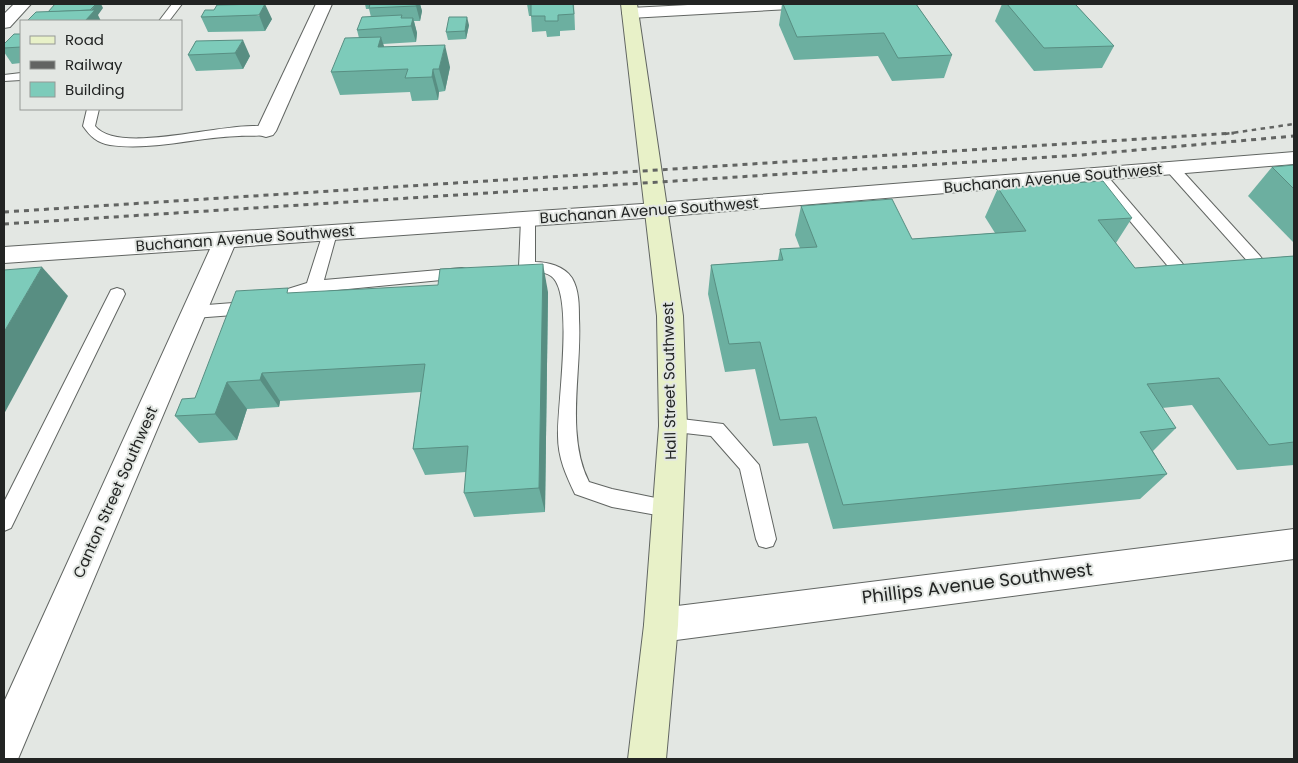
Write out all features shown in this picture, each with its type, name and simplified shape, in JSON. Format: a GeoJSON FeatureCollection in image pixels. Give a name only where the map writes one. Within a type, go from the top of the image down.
{"type":"FeatureCollection","features":[{"type":"Feature","properties":{"kind":"main road","name":"Hall Street Southwest"},"geometry":{"type":"LineString","coordinates":[[630,8],[658,210],[670,316],[673,426],[661,624],[647,759]]}},
{"type":"Feature","properties":{"kind":"street"},"geometry":{"type":"LineString","coordinates":[[4,23],[23,4]]}},
{"type":"Feature","properties":{"kind":"street"},"geometry":{"type":"LineString","coordinates":[[266,131],[324,4]]}},
{"type":"Feature","properties":{"kind":"street"},"geometry":{"type":"LineString","coordinates":[[630,8],[790,4]]}},
{"type":"Feature","properties":{"kind":"street","name":"Buchanan Avenue Southwest"},"geometry":{"type":"LineString","coordinates":[[4,255],[658,210],[1294,158]]}},
{"type":"Feature","properties":{"kind":"street","name":"Canton Street Southwest"},"geometry":{"type":"LineString","coordinates":[[4,745],[226,239]]}},
{"type":"Feature","properties":{"kind":"street","name":"Phillips Avenue Southwest"},"geometry":{"type":"LineString","coordinates":[[661,624],[1294,544]]}},
{"type":"Feature","properties":{"kind":"lane"},"geometry":{"type":"LineString","coordinates":[[165,20],[177,4]]}},
{"type":"Feature","properties":{"kind":"lane"},"geometry":{"type":"LineString","coordinates":[[4,78],[20,77]]}},
{"type":"Feature","properties":{"kind":"lane"},"geometry":{"type":"LineString","coordinates":[[93,110],[89,126],[96,135],[109,141],[158,142],[231,132],[266,131]]}},
{"type":"Feature","properties":{"kind":"lane"},"geometry":{"type":"LineString","coordinates":[[1172,168],[1255,260]]}},
{"type":"Feature","properties":{"kind":"lane"},"geometry":{"type":"LineString","coordinates":[[1098,174],[1177,267]]}},
{"type":"Feature","properties":{"kind":"lane"},"geometry":{"type":"LineString","coordinates":[[527,267],[528,219]]}},
{"type":"Feature","properties":{"kind":"lane"},"geometry":{"type":"LineString","coordinates":[[314,287],[330,233]]}},
{"type":"Feature","properties":{"kind":"lane"},"geometry":{"type":"LineString","coordinates":[[508,269],[541,267],[556,271],[565,280],[570,293],[572,342],[567,437],[570,466],[582,488],[612,498],[668,508]]}},
{"type":"Feature","properties":{"kind":"lane"},"geometry":{"type":"LineString","coordinates":[[194,312],[247,308],[314,287],[480,271]]}},
{"type":"Feature","properties":{"kind":"lane"},"geometry":{"type":"LineString","coordinates":[[4,522],[117,294]]}},
{"type":"Feature","properties":{"kind":"lane"},"geometry":{"type":"LineString","coordinates":[[673,426],[716,429],[749,465],[766,539]]}},
{"type":"Feature","properties":{"kind":"building"},"geometry":{"type":"Polygon","coordinates":[[[55,4],[96,4],[90,10],[48,12],[55,4]]]}},
{"type":"Feature","properties":{"kind":"building"},"geometry":{"type":"Polygon","coordinates":[[[265,4],[259,15],[201,17],[205,10],[214,10],[217,5],[265,4]]]}},
{"type":"Feature","properties":{"kind":"building"},"geometry":{"type":"Polygon","coordinates":[[[370,4],[417,4],[416,6],[369,8],[370,4]]]}},
{"type":"Feature","properties":{"kind":"building"},"geometry":{"type":"Polygon","coordinates":[[[531,4],[573,4],[574,14],[558,15],[558,21],[545,21],[545,16],[531,16],[531,4]]]}},
{"type":"Feature","properties":{"kind":"building"},"geometry":{"type":"Polygon","coordinates":[[[783,4],[916,4],[952,55],[898,58],[884,33],[797,37],[783,4]]]}},
{"type":"Feature","properties":{"kind":"building"},"geometry":{"type":"Polygon","coordinates":[[[1007,4],[1075,4],[1114,46],[1044,48],[1007,4]]]}},
{"type":"Feature","properties":{"kind":"building"},"geometry":{"type":"Polygon","coordinates":[[[95,10],[86,20],[28,20],[36,12],[95,10]]]}},
{"type":"Feature","properties":{"kind":"building"},"geometry":{"type":"Polygon","coordinates":[[[402,15],[401,18],[413,18],[411,26],[357,30],[362,17],[402,15]]]}},
{"type":"Feature","properties":{"kind":"building"},"geometry":{"type":"Polygon","coordinates":[[[449,17],[467,17],[465,31],[446,32],[449,17]]]}},
{"type":"Feature","properties":{"kind":"building"},"geometry":{"type":"Polygon","coordinates":[[[14,34],[20,34],[20,47],[4,48],[4,44],[14,34]]]}},
{"type":"Feature","properties":{"kind":"building"},"geometry":{"type":"Polygon","coordinates":[[[381,37],[378,47],[445,45],[439,69],[433,69],[432,77],[405,78],[408,69],[331,72],[345,38],[381,37]]]}},
{"type":"Feature","properties":{"kind":"building"},"geometry":{"type":"Polygon","coordinates":[[[243,40],[235,53],[188,55],[196,41],[243,40]]]}},
{"type":"Feature","properties":{"kind":"building"},"geometry":{"type":"Polygon","coordinates":[[[1294,165],[1294,189],[1272,167],[1294,165]]]}},
{"type":"Feature","properties":{"kind":"building"},"geometry":{"type":"Polygon","coordinates":[[[1103,181],[1132,218],[1098,220],[1135,268],[1294,256],[1294,442],[1269,445],[1219,378],[1147,384],[1176,428],[1140,432],[1167,474],[843,505],[816,417],[780,420],[760,342],[729,344],[711,265],[783,260],[780,249],[817,247],[801,206],[892,199],[912,239],[1026,231],[998,188],[1103,181]]]}},
{"type":"Feature","properties":{"kind":"building"},"geometry":{"type":"Polygon","coordinates":[[[543,264],[539,488],[464,493],[468,446],[413,449],[425,364],[262,373],[260,380],[227,382],[215,414],[175,416],[182,399],[195,398],[236,291],[288,288],[287,293],[438,285],[440,269],[543,264]]]}},
{"type":"Feature","properties":{"kind":"building"},"geometry":{"type":"Polygon","coordinates":[[[42,267],[4,332],[4,270],[42,267]]]}},
{"type":"Feature","properties":{"kind":"railway"},"geometry":{"type":"LineString","coordinates":[[1230,133],[1294,124]]}},
{"type":"Feature","properties":{"kind":"railway"},"geometry":{"type":"LineString","coordinates":[[4,212],[1230,133]]}},
{"type":"Feature","properties":{"kind":"railway"},"geometry":{"type":"LineString","coordinates":[[1225,134],[1230,133]]}},
{"type":"Feature","properties":{"kind":"railway"},"geometry":{"type":"LineString","coordinates":[[4,224],[1081,155],[1294,136]]}}]}
